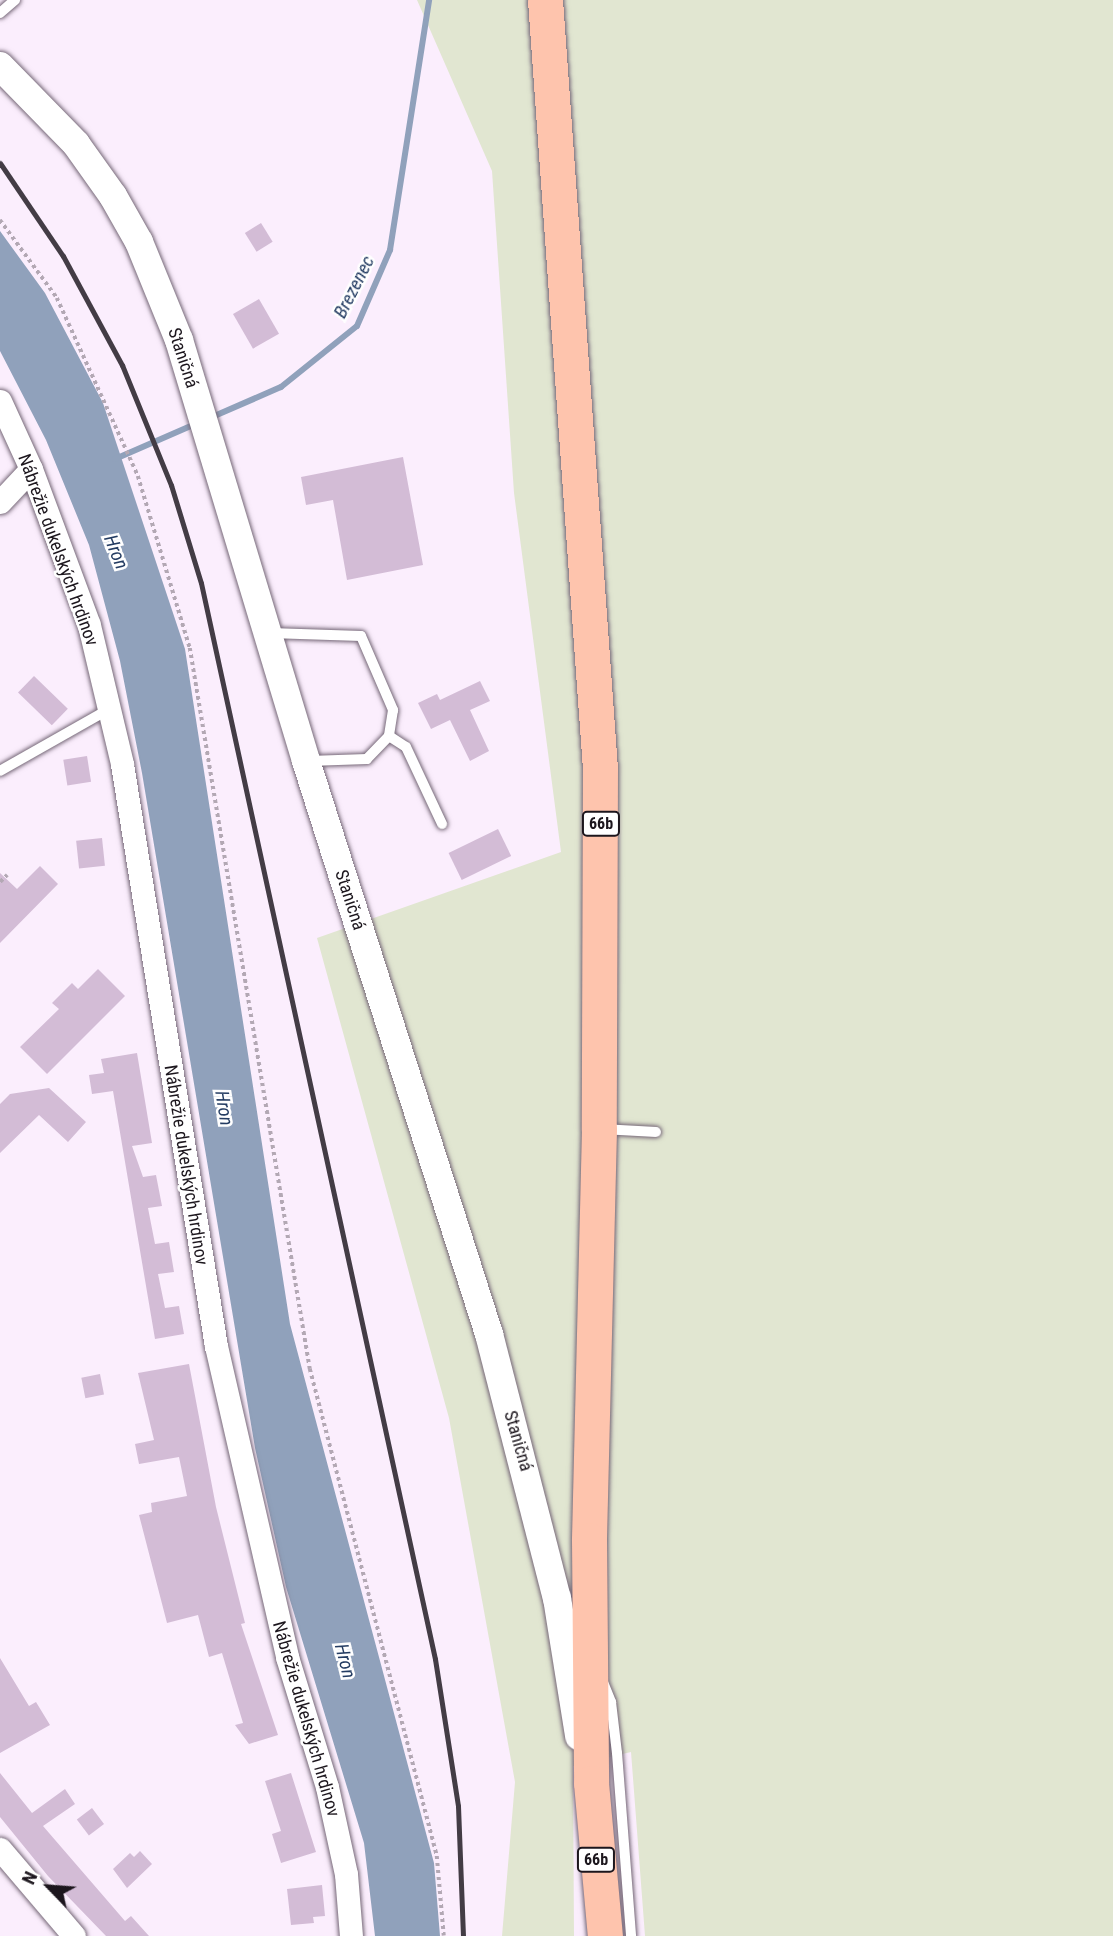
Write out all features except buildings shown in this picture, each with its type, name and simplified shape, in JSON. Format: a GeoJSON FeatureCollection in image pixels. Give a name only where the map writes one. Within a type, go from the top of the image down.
{"type":"FeatureCollection","features":[{"type":"Feature","properties":{"kind":"main road","name":"66b"},"geometry":{"type":"LineString","coordinates":[[545,0],[597,699],[599,1129],[589,1540],[591,1783],[605,1936]]}},
{"type":"Feature","properties":{"kind":"street","name":"Staničná"},"geometry":{"type":"LineString","coordinates":[[0,66],[76,144],[113,196],[160,289],[195,394],[306,761],[489,1334],[557,1598],[577,1732],[591,1783]]}},
{"type":"Feature","properties":{"kind":"street","name":"Nábrežie dukelských hrdinov"},"geometry":{"type":"LineString","coordinates":[[0,401],[31,469],[89,625],[109,709],[124,778],[216,1346],[287,1657],[327,1787],[346,1874],[351,1936]]}},
{"type":"Feature","properties":{"kind":"street"},"geometry":{"type":"LineString","coordinates":[[0,502],[31,469]]}},
{"type":"Feature","properties":{"kind":"street"},"geometry":{"type":"LineString","coordinates":[[0,1849],[75,1936]]}},
{"type":"Feature","properties":{"kind":"lane"},"geometry":{"type":"LineString","coordinates":[[0,13],[15,0]]}},
{"type":"Feature","properties":{"kind":"lane"},"geometry":{"type":"LineString","coordinates":[[267,633],[361,636],[393,710],[389,736],[367,759],[306,761]]}},
{"type":"Feature","properties":{"kind":"lane"},"geometry":{"type":"LineString","coordinates":[[0,771],[109,709]]}},
{"type":"Feature","properties":{"kind":"lane"},"geometry":{"type":"LineString","coordinates":[[389,736],[406,747],[442,824]]}},
{"type":"Feature","properties":{"kind":"lane"},"geometry":{"type":"LineString","coordinates":[[599,1129],[656,1132]]}},
{"type":"Feature","properties":{"kind":"lane"},"geometry":{"type":"LineString","coordinates":[[590,1650],[611,1702],[631,1936]]}},
{"type":"Feature","properties":{"kind":"path"},"geometry":{"type":"LineString","coordinates":[[0,220],[57,298],[122,441],[133,466],[190,648],[310,1369],[437,1856],[444,1936]]}},
{"type":"Feature","properties":{"kind":"path"},"geometry":{"type":"LineString","coordinates":[[0,882],[7,875]]}},
{"type":"Feature","properties":{"kind":"green space"},"geometry":{"type":"Polygon","coordinates":[[[417,0],[1113,0],[1113,1936],[645,1936],[631,1752],[573,1766],[574,1936],[502,1936],[515,1782],[449,1418],[317,938],[561,852],[514,493],[492,171],[417,0]]]}},
{"type":"Feature","properties":{"kind":"water","name":"Hron"},"geometry":{"type":"Polygon","coordinates":[[[0,231],[45,293],[103,403],[185,649],[290,1324],[434,1863],[440,1936],[375,1936],[364,1843],[286,1587],[255,1448],[142,773],[120,661],[89,545],[46,440],[0,351],[0,231]]]}},
{"type":"Feature","properties":{"kind":"waterway","name":"Brezenec"},"geometry":{"type":"LineString","coordinates":[[212,417],[281,387],[357,326],[390,250],[429,0]]}},
{"type":"Feature","properties":{"kind":"waterway","name":"Brezenec"},"geometry":{"type":"LineString","coordinates":[[115,459],[195,424]]}},
{"type":"Feature","properties":{"kind":"railway"},"geometry":{"type":"LineString","coordinates":[[0,163],[63,256],[122,365],[171,485],[201,583],[435,1659],[458,1806],[463,1936]]}}]}
